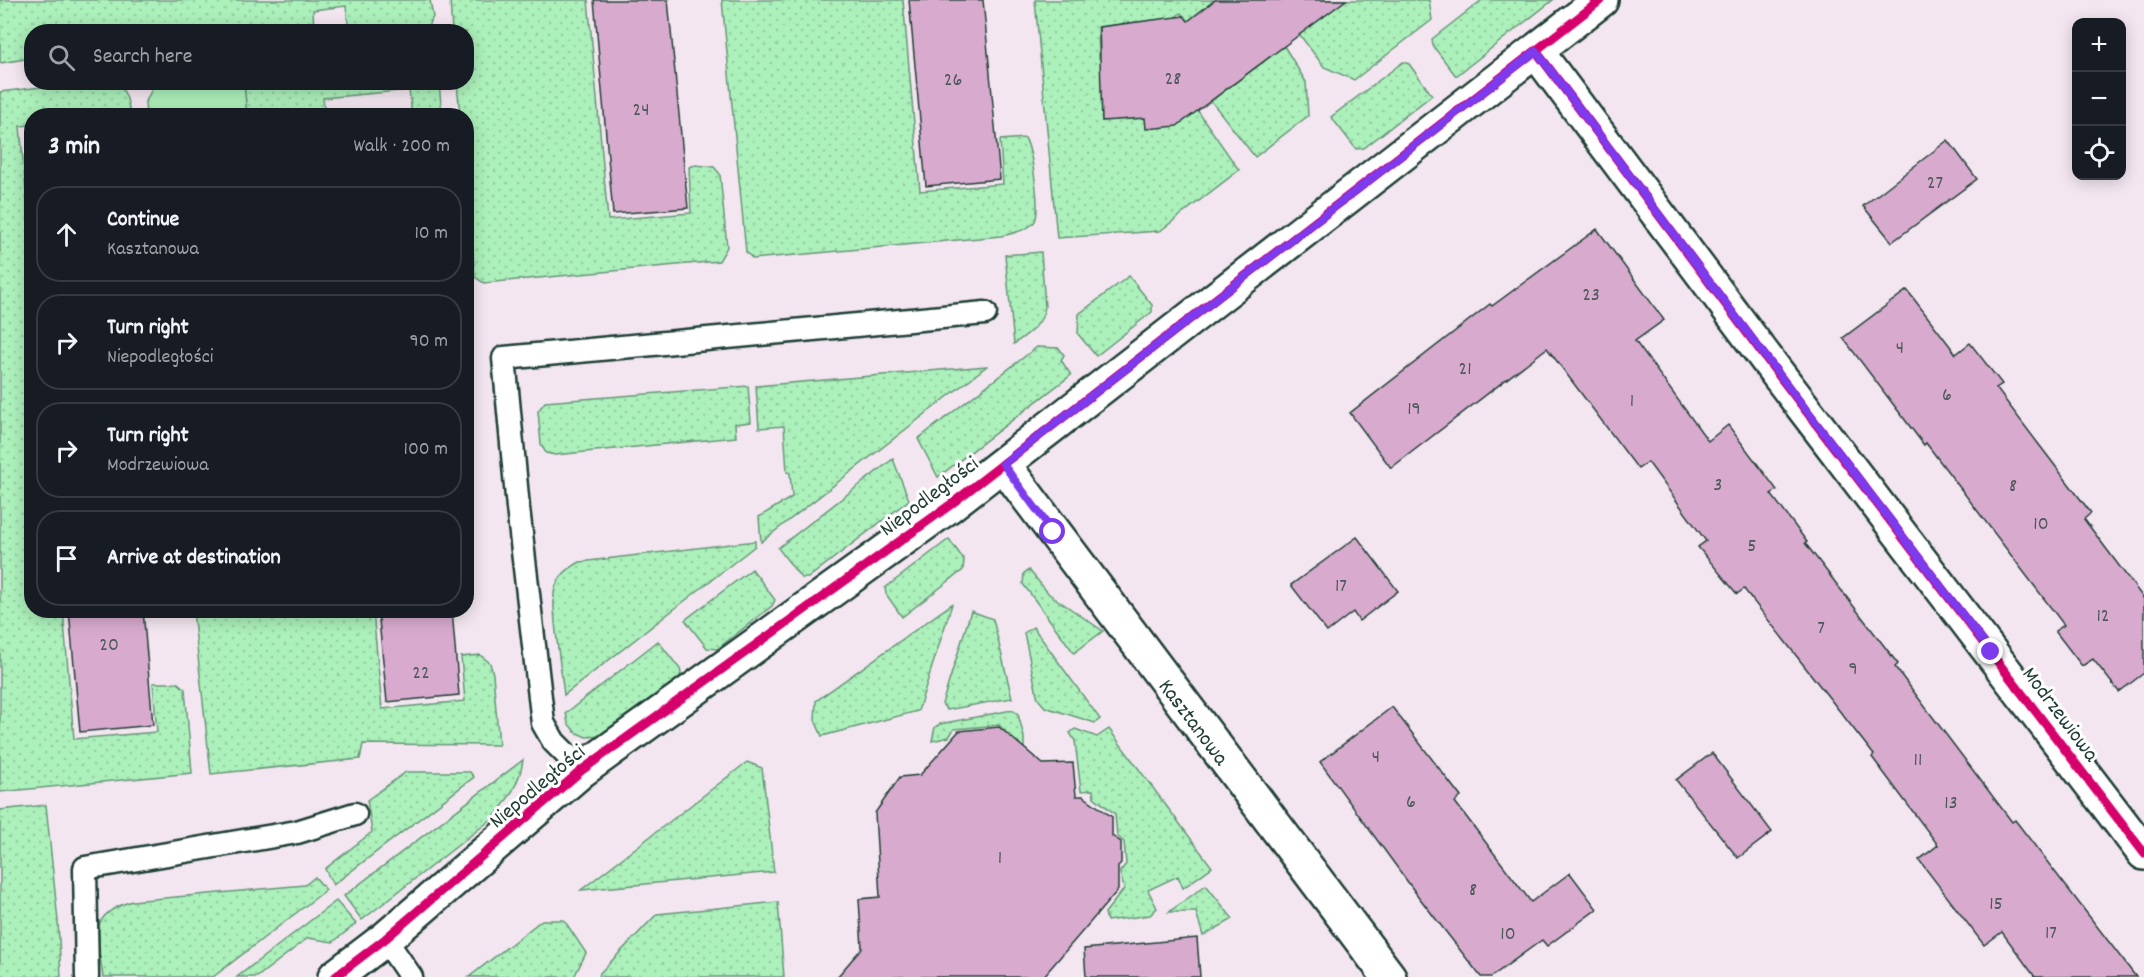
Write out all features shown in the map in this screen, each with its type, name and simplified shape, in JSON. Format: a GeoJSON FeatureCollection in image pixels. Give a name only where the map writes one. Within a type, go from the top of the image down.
{"type":"FeatureCollection","features":[{"type":"Feature","properties":{"kind":"street","name":"Niepodległości"},"geometry":{"type":"LineString","coordinates":[[335,977],[385,939],[582,770],[950,505],[1601,0]]}},
{"type":"Feature","properties":{"kind":"street","name":"Modrzewiowa"},"geometry":{"type":"LineString","coordinates":[[1536,51],[1770,364],[2144,853]]}},
{"type":"Feature","properties":{"kind":"street","name":"Kasztanowa"},"geometry":{"type":"LineString","coordinates":[[1003,464],[1389,977]]}},
{"type":"Feature","properties":{"kind":"lane"},"geometry":{"type":"LineString","coordinates":[[582,770],[554,742],[543,723],[518,508],[504,358],[986,313]]}},
{"type":"Feature","properties":{"kind":"lane"},"geometry":{"type":"LineString","coordinates":[[87,977],[85,868],[297,832],[355,814]]}},
{"type":"Feature","properties":{"kind":"lane"},"geometry":{"type":"LineString","coordinates":[[385,939],[411,977]]}},
{"type":"Feature","properties":{"kind":"green space"},"geometry":{"type":"Polygon","coordinates":[[[0,0],[430,0],[433,17],[429,24],[348,24],[346,6],[313,10],[314,24],[24,24],[24,59],[0,63],[0,0]]]}},
{"type":"Feature","properties":{"kind":"green space"},"geometry":{"type":"Polygon","coordinates":[[[450,0],[588,0],[608,220],[691,213],[689,167],[695,165],[714,167],[720,174],[727,247],[719,261],[484,283],[475,277],[474,108],[459,108],[458,90],[474,90],[474,24],[452,24],[450,0]]]}},
{"type":"Feature","properties":{"kind":"green space"},"geometry":{"type":"Polygon","coordinates":[[[722,0],[903,0],[920,191],[1003,184],[1000,140],[1025,138],[1035,180],[1037,214],[1033,224],[1015,233],[1001,236],[753,259],[746,252],[722,0]]]}},
{"type":"Feature","properties":{"kind":"green space"},"geometry":{"type":"Polygon","coordinates":[[[1035,0],[1215,0],[1188,21],[1181,13],[1163,26],[1137,22],[1098,27],[1099,58],[1102,59],[1102,121],[1145,118],[1193,104],[1239,170],[1160,231],[1057,238],[1035,0]]]}},
{"type":"Feature","properties":{"kind":"green space"},"geometry":{"type":"Polygon","coordinates":[[[1318,0],[1429,0],[1432,20],[1354,80],[1324,67],[1296,30],[1318,0]]]}},
{"type":"Feature","properties":{"kind":"green space"},"geometry":{"type":"Polygon","coordinates":[[[1482,0],[1553,0],[1456,76],[1433,46],[1432,39],[1482,0]]]}},
{"type":"Feature","properties":{"kind":"green space"},"geometry":{"type":"Polygon","coordinates":[[[1284,46],[1306,82],[1308,116],[1255,157],[1211,101],[1284,46]]]}},
{"type":"Feature","properties":{"kind":"green space"},"geometry":{"type":"Polygon","coordinates":[[[1403,62],[1409,64],[1432,95],[1364,148],[1356,149],[1331,117],[1403,62]]]}},
{"type":"Feature","properties":{"kind":"green space"},"geometry":{"type":"Polygon","coordinates":[[[24,89],[123,90],[126,98],[128,108],[24,108],[24,126],[20,126],[24,171],[24,618],[64,618],[74,739],[157,732],[153,683],[178,683],[185,689],[192,773],[0,792],[0,92],[24,89]]]}},
{"type":"Feature","properties":{"kind":"green space"},"geometry":{"type":"Polygon","coordinates":[[[152,90],[245,90],[246,108],[145,108],[145,103],[152,90]]]}},
{"type":"Feature","properties":{"kind":"green space"},"geometry":{"type":"Polygon","coordinates":[[[245,90],[409,90],[323,98],[324,108],[246,108],[245,90]]]}},
{"type":"Feature","properties":{"kind":"green space"},"geometry":{"type":"Polygon","coordinates":[[[409,90],[440,90],[441,108],[411,108],[409,90]]]}},
{"type":"Feature","properties":{"kind":"green space"},"geometry":{"type":"Polygon","coordinates":[[[1041,252],[1045,307],[1043,314],[1034,328],[1014,344],[1005,255],[1041,252]]]}},
{"type":"Feature","properties":{"kind":"green space"},"geometry":{"type":"Polygon","coordinates":[[[1129,276],[1152,305],[1152,312],[1096,356],[1078,334],[1079,314],[1129,276]]]}},
{"type":"Feature","properties":{"kind":"green space"},"geometry":{"type":"Polygon","coordinates":[[[1037,347],[1059,348],[1064,355],[1061,360],[1071,375],[938,477],[918,439],[1037,347]]]}},
{"type":"Feature","properties":{"kind":"green space"},"geometry":{"type":"Polygon","coordinates":[[[987,366],[761,542],[759,517],[792,497],[790,473],[787,472],[784,426],[759,428],[756,386],[987,366]]]}},
{"type":"Feature","properties":{"kind":"green space"},"geometry":{"type":"Polygon","coordinates":[[[748,386],[751,422],[735,424],[736,437],[555,455],[546,453],[541,444],[538,411],[545,402],[748,386]]]}},
{"type":"Feature","properties":{"kind":"green space"},"geometry":{"type":"Polygon","coordinates":[[[893,459],[909,500],[808,578],[801,578],[778,548],[893,459]]]}},
{"type":"Feature","properties":{"kind":"green space"},"geometry":{"type":"Polygon","coordinates":[[[949,539],[964,560],[963,570],[902,617],[886,594],[885,588],[949,539]]]}},
{"type":"Feature","properties":{"kind":"green space"},"geometry":{"type":"Polygon","coordinates":[[[755,541],[755,546],[564,695],[554,596],[557,583],[568,569],[580,562],[755,541]]]}},
{"type":"Feature","properties":{"kind":"green space"},"geometry":{"type":"Polygon","coordinates":[[[752,569],[775,600],[772,606],[717,649],[707,648],[685,620],[752,569]]]}},
{"type":"Feature","properties":{"kind":"green space"},"geometry":{"type":"Polygon","coordinates":[[[1029,570],[1049,594],[1103,631],[1074,653],[1023,584],[1024,573],[1029,570]]]}},
{"type":"Feature","properties":{"kind":"green space"},"geometry":{"type":"Polygon","coordinates":[[[952,604],[918,711],[822,736],[815,720],[816,701],[952,604]]]}},
{"type":"Feature","properties":{"kind":"green space"},"geometry":{"type":"Polygon","coordinates":[[[971,611],[993,619],[1012,698],[947,710],[942,704],[971,611]]]}},
{"type":"Feature","properties":{"kind":"green space"},"geometry":{"type":"Polygon","coordinates":[[[194,618],[374,618],[382,709],[465,701],[461,657],[480,655],[490,663],[499,745],[363,744],[360,759],[211,774],[194,618]]]}},
{"type":"Feature","properties":{"kind":"green space"},"geometry":{"type":"Polygon","coordinates":[[[1033,627],[1100,719],[1095,723],[1045,707],[1038,699],[1024,633],[1033,627]]]}},
{"type":"Feature","properties":{"kind":"green space"},"geometry":{"type":"Polygon","coordinates":[[[658,641],[680,669],[679,678],[603,736],[586,737],[575,732],[568,723],[566,713],[658,641]]]}},
{"type":"Feature","properties":{"kind":"green space"},"geometry":{"type":"Polygon","coordinates":[[[1012,710],[1018,714],[1024,737],[1024,751],[999,725],[954,729],[949,737],[932,741],[935,727],[940,724],[1012,710]]]}},
{"type":"Feature","properties":{"kind":"green space"},"geometry":{"type":"Polygon","coordinates":[[[1075,729],[1097,737],[1109,729],[1212,867],[1183,888],[1178,876],[1148,890],[1157,908],[1150,915],[1107,921],[1105,913],[1124,889],[1120,872],[1126,864],[1124,842],[1117,836],[1115,814],[1094,797],[1093,790],[1081,791],[1075,741],[1070,733],[1075,729]]]}},
{"type":"Feature","properties":{"kind":"green space"},"geometry":{"type":"Polygon","coordinates":[[[523,760],[512,791],[493,818],[362,920],[344,896],[523,760]]]}},
{"type":"Feature","properties":{"kind":"green space"},"geometry":{"type":"Polygon","coordinates":[[[747,762],[762,768],[774,872],[581,890],[747,762]]]}},
{"type":"Feature","properties":{"kind":"green space"},"geometry":{"type":"Polygon","coordinates":[[[406,772],[470,772],[474,777],[333,885],[325,869],[372,832],[367,800],[406,772]]]}},
{"type":"Feature","properties":{"kind":"green space"},"geometry":{"type":"Polygon","coordinates":[[[46,805],[58,921],[61,977],[0,977],[0,810],[46,805]]]}},
{"type":"Feature","properties":{"kind":"green space"},"geometry":{"type":"Polygon","coordinates":[[[315,877],[326,890],[213,977],[103,977],[98,930],[101,921],[117,907],[132,901],[305,885],[315,877]]]}},
{"type":"Feature","properties":{"kind":"green space"},"geometry":{"type":"Polygon","coordinates":[[[1206,885],[1233,919],[1203,936],[1196,912],[1169,912],[1206,885]]]}},
{"type":"Feature","properties":{"kind":"green space"},"geometry":{"type":"Polygon","coordinates":[[[336,901],[356,924],[333,942],[308,938],[257,977],[237,977],[336,901]]]}},
{"type":"Feature","properties":{"kind":"green space"},"geometry":{"type":"Polygon","coordinates":[[[778,902],[784,977],[599,977],[600,973],[657,914],[778,902]]]}},
{"type":"Feature","properties":{"kind":"green space"},"geometry":{"type":"Polygon","coordinates":[[[542,920],[564,920],[586,953],[574,977],[469,977],[542,920]]]}},
{"type":"Feature","properties":{"kind":"building"},"geometry":{"type":"Polygon","coordinates":[[[594,0],[668,0],[688,208],[613,214],[594,0]]]}},
{"type":"Feature","properties":{"kind":"building"},"geometry":{"type":"Polygon","coordinates":[[[909,0],[983,0],[1000,179],[926,186],[909,0]]]}},
{"type":"Feature","properties":{"kind":"building"},"geometry":{"type":"Polygon","coordinates":[[[1215,0],[1346,0],[1177,126],[1146,129],[1145,118],[1102,121],[1099,27],[1184,16],[1188,21],[1215,0]]]}},
{"type":"Feature","properties":{"kind":"building"},"geometry":{"type":"Polygon","coordinates":[[[1948,140],[1977,179],[1892,242],[1863,206],[1948,140]]]}},
{"type":"Feature","properties":{"kind":"building"},"geometry":{"type":"Polygon","coordinates":[[[1597,229],[1664,320],[1635,341],[1708,441],[1728,425],[1777,490],[1771,494],[1807,542],[1805,543],[1898,664],[1895,667],[2012,822],[2015,820],[2136,977],[2035,977],[2002,932],[1984,945],[1919,860],[1938,845],[1872,757],[1874,755],[1744,589],[1737,594],[1698,547],[1706,541],[1648,462],[1638,469],[1547,348],[1391,468],[1350,413],[1490,304],[1492,306],[1597,229]]]}},
{"type":"Feature","properties":{"kind":"building"},"geometry":{"type":"Polygon","coordinates":[[[1907,290],[1956,354],[1970,343],[2002,384],[1996,388],[2091,513],[2084,519],[2144,599],[2144,673],[2119,692],[2093,659],[2082,666],[2055,631],[2064,625],[1843,338],[1907,290]]]}},
{"type":"Feature","properties":{"kind":"building"},"geometry":{"type":"Polygon","coordinates":[[[1357,537],[1398,591],[1359,621],[1353,612],[1327,632],[1291,585],[1357,537]]]}},
{"type":"Feature","properties":{"kind":"building"},"geometry":{"type":"Polygon","coordinates":[[[70,618],[144,618],[153,725],[80,732],[70,618]]]}},
{"type":"Feature","properties":{"kind":"building"},"geometry":{"type":"Polygon","coordinates":[[[379,618],[453,618],[459,695],[387,702],[379,618]]]}},
{"type":"Feature","properties":{"kind":"building"},"geometry":{"type":"Polygon","coordinates":[[[1392,707],[1461,797],[1455,802],[1531,902],[1570,873],[1597,909],[1547,946],[1542,940],[1491,977],[1481,977],[1418,896],[1320,762],[1392,707]]]}},
{"type":"Feature","properties":{"kind":"building"},"geometry":{"type":"Polygon","coordinates":[[[999,727],[1043,764],[1073,763],[1076,796],[1083,796],[1112,817],[1112,836],[1121,842],[1118,890],[1043,977],[837,977],[862,948],[859,899],[880,897],[875,813],[900,777],[920,775],[959,731],[999,727]]]}},
{"type":"Feature","properties":{"kind":"building"},"geometry":{"type":"Polygon","coordinates":[[[1712,753],[1772,832],[1738,858],[1676,780],[1712,753]]]}},
{"type":"Feature","properties":{"kind":"building"},"geometry":{"type":"Polygon","coordinates":[[[1197,938],[1200,977],[1086,977],[1084,949],[1197,938]]]}},
{"type":"Feature","properties":{"kind":"cycle path"},"geometry":{"type":"LineString","coordinates":[[335,977],[385,939],[582,770],[950,505],[1601,0]]}},
{"type":"Feature","properties":{"kind":"cycle path"},"geometry":{"type":"LineString","coordinates":[[1536,51],[1777,373],[2144,853]]}},
{"type":"Feature","properties":{"kind":"route"},"geometry":{"type":"LineString","coordinates":[[1053,532],[1003,464],[1536,51],[1991,652]]}}]}
